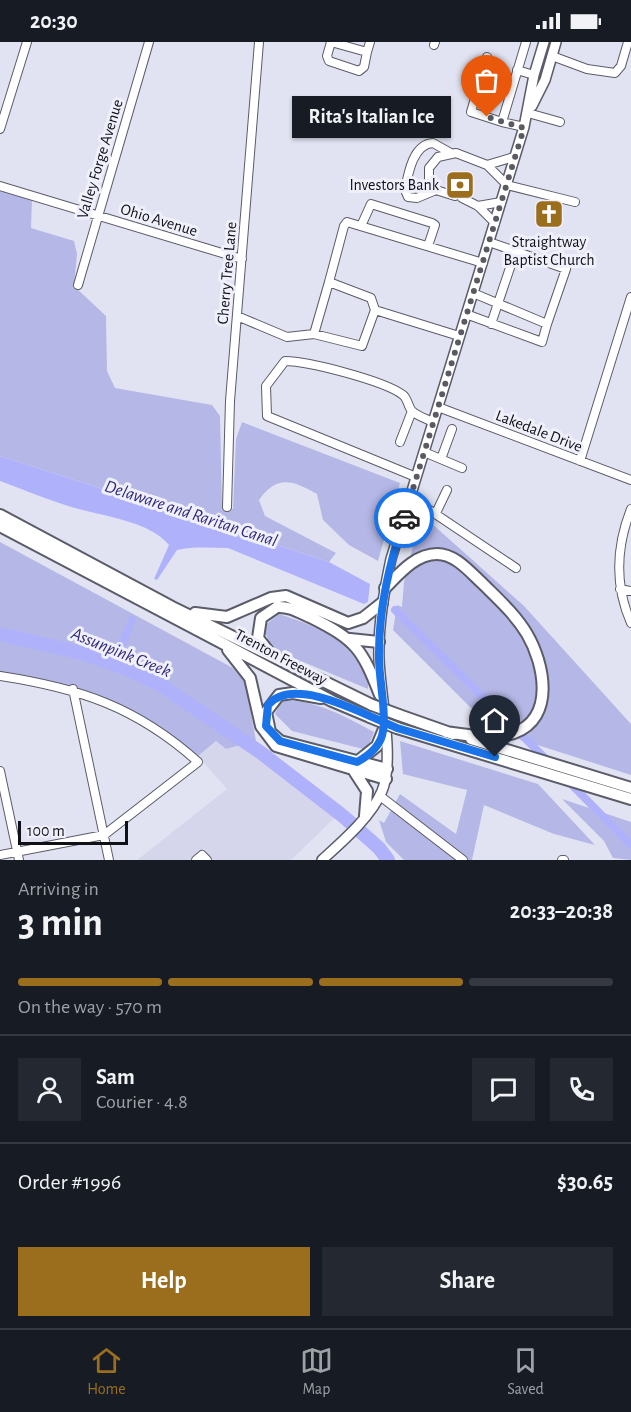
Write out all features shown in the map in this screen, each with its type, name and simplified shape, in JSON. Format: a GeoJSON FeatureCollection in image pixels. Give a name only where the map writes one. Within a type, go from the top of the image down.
{"type":"FeatureCollection","features":[{"type":"Feature","properties":{"kind":"highway","name":"Trenton Freeway"},"geometry":{"type":"LineString","coordinates":[[0,515],[172,607],[372,705],[446,732],[631,788]]}},
{"type":"Feature","properties":{"kind":"highway","name":"Trenton Freeway"},"geometry":{"type":"LineString","coordinates":[[0,526],[332,701],[397,728],[497,746],[631,799]]}},
{"type":"Feature","properties":{"kind":"highway"},"geometry":{"type":"LineString","coordinates":[[172,607],[208,616],[227,617],[282,596],[344,622],[357,621],[381,602],[420,558],[436,554],[453,558],[507,607],[527,634],[542,676],[540,709],[531,723],[497,746]]}},
{"type":"Feature","properties":{"kind":"highway"},"geometry":{"type":"LineString","coordinates":[[287,664],[265,649],[258,638],[258,624],[270,609],[277,607],[292,608],[350,639],[379,642]]}},
{"type":"Feature","properties":{"kind":"highway"},"geometry":{"type":"LineString","coordinates":[[350,639],[368,663],[380,695]]}},
{"type":"Feature","properties":{"kind":"highway"},"geometry":{"type":"LineString","coordinates":[[219,641],[250,678],[261,726],[269,741],[284,750],[386,774]]}},
{"type":"Feature","properties":{"kind":"highway"},"geometry":{"type":"LineString","coordinates":[[332,701],[293,693],[279,696],[268,705],[266,726],[280,741],[356,766],[367,791],[364,818]]}},
{"type":"Feature","properties":{"kind":"highway"},"geometry":{"type":"LineString","coordinates":[[356,766],[377,746],[384,729]]}},
{"type":"Feature","properties":{"kind":"main road"},"geometry":{"type":"LineString","coordinates":[[326,858],[364,818],[380,796],[386,774],[380,695],[381,602],[416,477],[524,128],[534,75],[544,42]]}},
{"type":"Feature","properties":{"kind":"main road"},"geometry":{"type":"LineString","coordinates":[[528,113],[545,80],[556,42]]}},
{"type":"Feature","properties":{"kind":"street"},"geometry":{"type":"LineString","coordinates":[[0,129],[27,42]]}},
{"type":"Feature","properties":{"kind":"street","name":"Valley Forge Avenue"},"geometry":{"type":"LineString","coordinates":[[78,285],[149,42]]}},
{"type":"Feature","properties":{"kind":"street","name":"Cherry Tree Lane"},"geometry":{"type":"LineString","coordinates":[[227,507],[230,401],[259,42]]}},
{"type":"Feature","properties":{"kind":"street"},"geometry":{"type":"LineString","coordinates":[[331,42],[369,46],[364,67],[359,71],[329,61],[327,56],[331,42]]}},
{"type":"Feature","properties":{"kind":"street"},"geometry":{"type":"LineString","coordinates":[[502,122],[526,42]]}},
{"type":"Feature","properties":{"kind":"street"},"geometry":{"type":"LineString","coordinates":[[552,56],[587,69],[615,73],[620,70],[628,42]]}},
{"type":"Feature","properties":{"kind":"street"},"geometry":{"type":"LineString","coordinates":[[487,57],[471,112],[524,128]]}},
{"type":"Feature","properties":{"kind":"street"},"geometry":{"type":"LineString","coordinates":[[517,70],[534,75]]}},
{"type":"Feature","properties":{"kind":"street"},"geometry":{"type":"LineString","coordinates":[[528,113],[560,122]]}},
{"type":"Feature","properties":{"kind":"street"},"geometry":{"type":"LineString","coordinates":[[436,190],[414,198],[408,197],[405,190],[413,159],[420,147],[433,143],[449,152],[487,165],[507,185],[575,202]]}},
{"type":"Feature","properties":{"kind":"street"},"geometry":{"type":"LineString","coordinates":[[449,152],[438,157],[429,168],[429,183],[436,190],[478,206],[495,223]]}},
{"type":"Feature","properties":{"kind":"street"},"geometry":{"type":"LineString","coordinates":[[487,165],[514,157]]}},
{"type":"Feature","properties":{"kind":"street","name":"Ohio Avenue"},"geometry":{"type":"LineString","coordinates":[[0,186],[242,259]]}},
{"type":"Feature","properties":{"kind":"street"},"geometry":{"type":"LineString","coordinates":[[478,206],[501,202]]}},
{"type":"Feature","properties":{"kind":"street"},"geometry":{"type":"LineString","coordinates":[[361,226],[371,204],[435,225],[428,246]]}},
{"type":"Feature","properties":{"kind":"street"},"geometry":{"type":"LineString","coordinates":[[314,334],[347,222],[483,263]]}},
{"type":"Feature","properties":{"kind":"street"},"geometry":{"type":"LineString","coordinates":[[466,314],[542,342],[566,268],[489,242]]}},
{"type":"Feature","properties":{"kind":"street"},"geometry":{"type":"LineString","coordinates":[[491,324],[516,250]]}},
{"type":"Feature","properties":{"kind":"street"},"geometry":{"type":"LineString","coordinates":[[237,316],[287,337],[314,334],[362,346],[375,310],[371,298],[329,282]]}},
{"type":"Feature","properties":{"kind":"street"},"geometry":{"type":"LineString","coordinates":[[473,293],[547,324]]}},
{"type":"Feature","properties":{"kind":"street"},"geometry":{"type":"LineString","coordinates":[[580,461],[631,297]]}},
{"type":"Feature","properties":{"kind":"street"},"geometry":{"type":"LineString","coordinates":[[375,310],[459,336]]}},
{"type":"Feature","properties":{"kind":"street"},"geometry":{"type":"LineString","coordinates":[[416,477],[267,416],[266,386],[283,362],[288,361],[358,377],[399,393],[405,397],[412,411],[433,422]]}},
{"type":"Feature","properties":{"kind":"street","name":"Lakedale Drive"},"geometry":{"type":"LineString","coordinates":[[438,407],[631,480]]}},
{"type":"Feature","properties":{"kind":"street"},"geometry":{"type":"LineString","coordinates":[[400,442],[412,411]]}},
{"type":"Feature","properties":{"kind":"street"},"geometry":{"type":"LineString","coordinates":[[441,459],[453,429]]}},
{"type":"Feature","properties":{"kind":"street"},"geometry":{"type":"LineString","coordinates":[[424,452],[462,468]]}},
{"type":"Feature","properties":{"kind":"street"},"geometry":{"type":"LineString","coordinates":[[436,513],[447,490]]}},
{"type":"Feature","properties":{"kind":"street"},"geometry":{"type":"LineString","coordinates":[[410,497],[516,568]]}},
{"type":"Feature","properties":{"kind":"street"},"geometry":{"type":"LineString","coordinates":[[631,509],[620,546],[620,589],[631,623]]}},
{"type":"Feature","properties":{"kind":"street"},"geometry":{"type":"LineString","coordinates":[[620,589],[631,591]]}},
{"type":"Feature","properties":{"kind":"street"},"geometry":{"type":"LineString","coordinates":[[0,676],[73,689],[112,704],[166,735],[198,762],[104,835],[0,855]]}},
{"type":"Feature","properties":{"kind":"street"},"geometry":{"type":"LineString","coordinates":[[73,689],[109,860]]}},
{"type":"Feature","properties":{"kind":"street"},"geometry":{"type":"LineString","coordinates":[[0,771],[19,860]]}},
{"type":"Feature","properties":{"kind":"street"},"geometry":{"type":"LineString","coordinates":[[380,796],[463,860]]}},
{"type":"Feature","properties":{"kind":"street"},"geometry":{"type":"LineString","coordinates":[[196,860],[202,855],[207,860]]}},
{"type":"Feature","properties":{"kind":"shaded area"},"geometry":{"type":"Polygon","coordinates":[[[0,191],[32,199],[31,228],[74,241],[77,254],[74,286],[106,316],[107,371],[115,388],[212,405],[220,416],[222,508],[233,509],[236,439],[242,422],[400,483],[378,561],[349,545],[323,520],[317,494],[292,483],[279,483],[259,500],[265,516],[336,553],[329,562],[0,456],[0,191]]]}},
{"type":"Feature","properties":{"kind":"shaded area"},"geometry":{"type":"Polygon","coordinates":[[[0,456],[329,562],[370,584],[368,602],[364,604],[228,548],[177,550],[157,580],[154,579],[169,545],[161,537],[139,525],[66,505],[0,481],[0,456]]]}},
{"type":"Feature","properties":{"kind":"shaded area"},"geometry":{"type":"Polygon","coordinates":[[[421,514],[524,606],[631,724],[631,775],[494,731],[393,630],[397,605],[402,607],[404,582],[421,514]]]}},
{"type":"Feature","properties":{"kind":"shaded area"},"geometry":{"type":"Polygon","coordinates":[[[0,542],[233,668],[245,681],[256,741],[226,749],[216,741],[198,756],[99,695],[0,675],[0,542]]]}},
{"type":"Feature","properties":{"kind":"shaded area"},"geometry":{"type":"Polygon","coordinates":[[[279,614],[315,627],[346,647],[361,667],[368,689],[272,649],[263,627],[279,614]]]}},
{"type":"Feature","properties":{"kind":"shaded area"},"geometry":{"type":"Polygon","coordinates":[[[282,700],[318,706],[374,732],[367,750],[292,731],[275,714],[282,700]]]}},
{"type":"Feature","properties":{"kind":"shaded area"},"geometry":{"type":"Polygon","coordinates":[[[216,741],[226,749],[256,741],[345,808],[291,860],[137,860],[227,789],[198,756],[216,741]]]}},
{"type":"Feature","properties":{"kind":"shaded area"},"geometry":{"type":"Polygon","coordinates":[[[400,741],[538,784],[595,845],[554,834],[484,805],[472,860],[404,860],[386,842],[379,820],[384,823],[400,794],[456,834],[467,790],[403,774],[400,741]]]}},
{"type":"Feature","properties":{"kind":"shaded area"},"geometry":{"type":"Polygon","coordinates":[[[562,799],[631,822],[631,860],[613,858],[604,841],[562,799]]]}},
{"type":"Feature","properties":{"kind":"waterway","name":"Delaware and Raritan Canal"},"geometry":{"type":"LineString","coordinates":[[395,610],[548,761]]}},
{"type":"Feature","properties":{"kind":"waterway"},"geometry":{"type":"LineString","coordinates":[[114,664],[132,620]]}},
{"type":"Feature","properties":{"kind":"waterway","name":"Assunpink Creek"},"geometry":{"type":"LineString","coordinates":[[0,634],[82,653],[159,684],[260,752],[344,817],[379,848],[388,860]]}},
{"type":"Feature","properties":{"kind":"waterway","name":"Delaware and Raritan Canal"},"geometry":{"type":"LineString","coordinates":[[569,782],[631,845]]}},
{"type":"Feature","properties":{"kind":"way so far"},"geometry":{"type":"LineString","coordinates":[[404,518],[524,128],[487,117]]}},
{"type":"Feature","properties":{"kind":"place","name":"Rita's Italian Ice"},"geometry":{"type":"Point","coordinates":[487,117]}},
{"type":"Feature","properties":{"kind":"place","name":"Investors Bank"},"geometry":{"type":"Point","coordinates":[460,185]}},
{"type":"Feature","properties":{"kind":"place","name":"Straightway Baptist Church"},"geometry":{"type":"Point","coordinates":[549,214]}},
{"type":"Feature","properties":{"kind":"route"},"geometry":{"type":"LineString","coordinates":[[404,518],[391,559],[383,596],[379,656],[380,695],[382,712],[384,729],[377,746],[365,758],[357,762],[280,741],[266,726],[268,705],[279,696],[293,693],[332,701],[383,723],[397,728],[495,757]]}}]}
